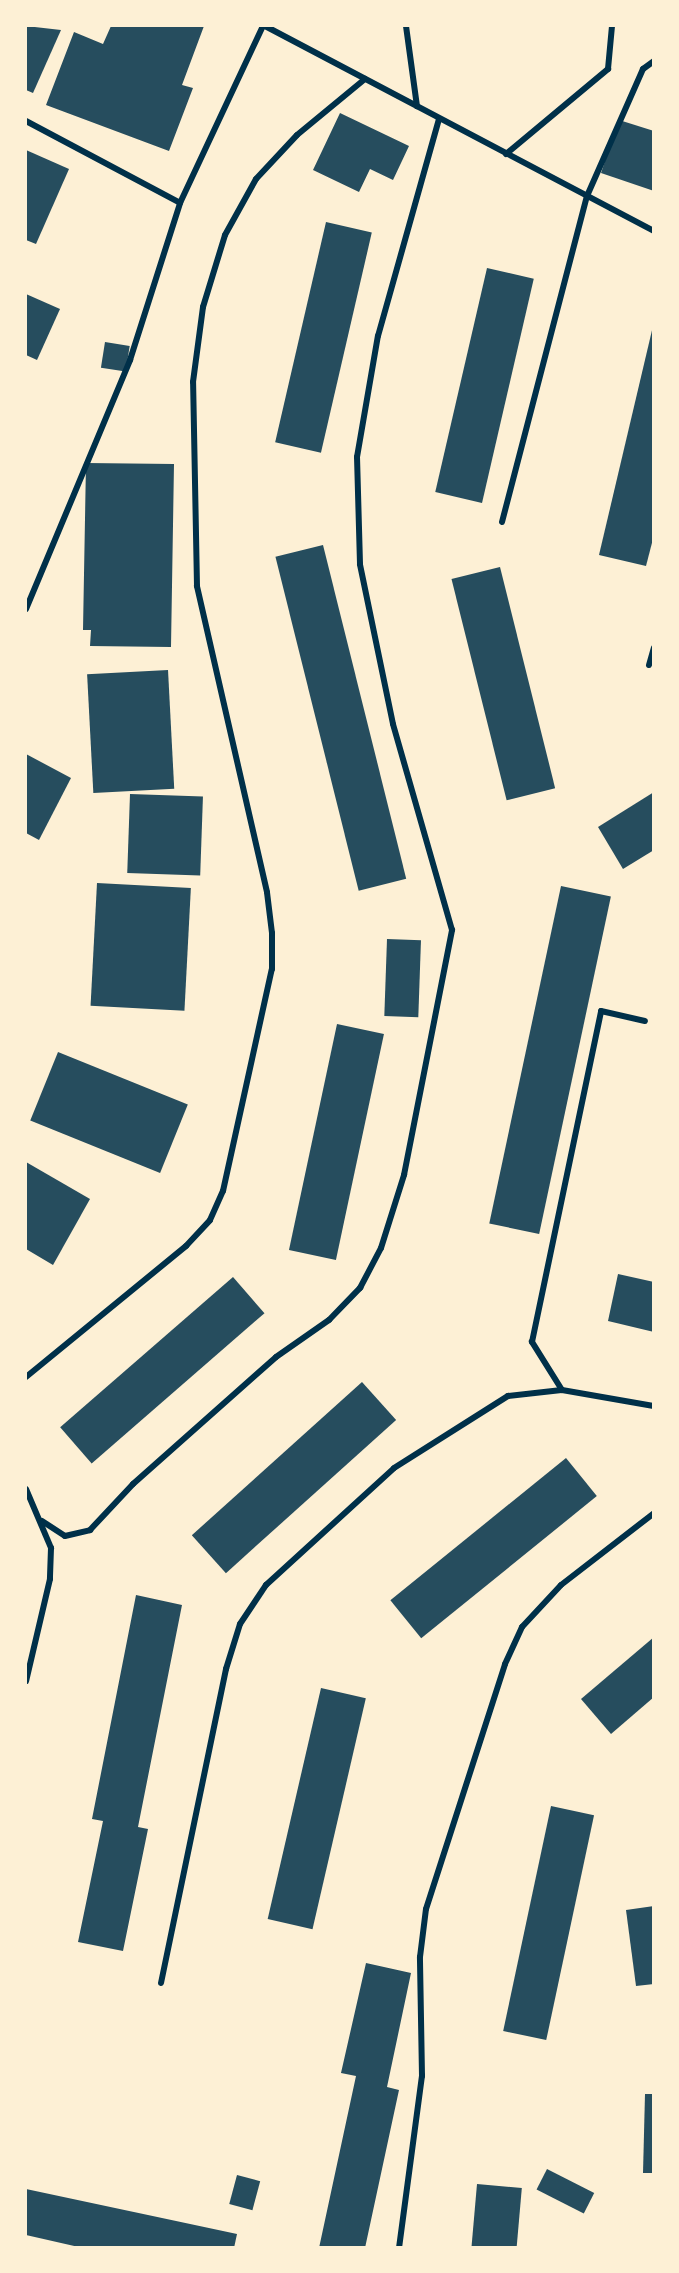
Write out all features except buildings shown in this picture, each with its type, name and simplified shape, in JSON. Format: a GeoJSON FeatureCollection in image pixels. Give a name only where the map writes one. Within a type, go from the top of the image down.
{"type":"FeatureCollection","features":[{"type":"Feature","properties":{"kind":"street"},"geometry":{"type":"LineString","coordinates":[[26,609],[130,360],[180,203],[264,26],[654,231]]}},
{"type":"Feature","properties":{"kind":"street"},"geometry":{"type":"LineString","coordinates":[[406,26],[417,106]]}},
{"type":"Feature","properties":{"kind":"street"},"geometry":{"type":"LineString","coordinates":[[506,153],[608,69],[612,26]]}},
{"type":"Feature","properties":{"kind":"street"},"geometry":{"type":"LineString","coordinates":[[502,522],[587,196],[643,69],[654,61]]}},
{"type":"Feature","properties":{"kind":"street"},"geometry":{"type":"LineString","coordinates":[[26,1377],[186,1246],[210,1220],[223,1191],[272,969],[272,933],[197,586],[193,382],[203,307],[225,235],[256,179],[297,135],[365,79]]}},
{"type":"Feature","properties":{"kind":"street"},"geometry":{"type":"LineString","coordinates":[[42,1521],[65,1536],[90,1530],[133,1484],[276,1357],[329,1320],[360,1288],[381,1248],[404,1175],[452,930],[393,724],[360,564],[357,457],[378,336],[439,118]]}},
{"type":"Feature","properties":{"kind":"street"},"geometry":{"type":"LineString","coordinates":[[26,121],[180,203]]}},
{"type":"Feature","properties":{"kind":"street"},"geometry":{"type":"LineString","coordinates":[[649,665],[654,648]]}},
{"type":"Feature","properties":{"kind":"street"},"geometry":{"type":"LineString","coordinates":[[562,1390],[532,1342],[602,1011],[645,1021]]}},
{"type":"Feature","properties":{"kind":"street"},"geometry":{"type":"LineString","coordinates":[[161,1983],[226,1669],[240,1624],[266,1585],[394,1468],[465,1420],[508,1396],[562,1390],[654,1406]]}},
{"type":"Feature","properties":{"kind":"street"},"geometry":{"type":"LineString","coordinates":[[26,1489],[42,1521],[51,1548],[50,1579],[26,1681]]}},
{"type":"Feature","properties":{"kind":"street"},"geometry":{"type":"LineString","coordinates":[[399,2247],[422,2076],[420,1957],[426,1908],[505,1664],[522,1627],[561,1585],[654,1513]]}}]}
